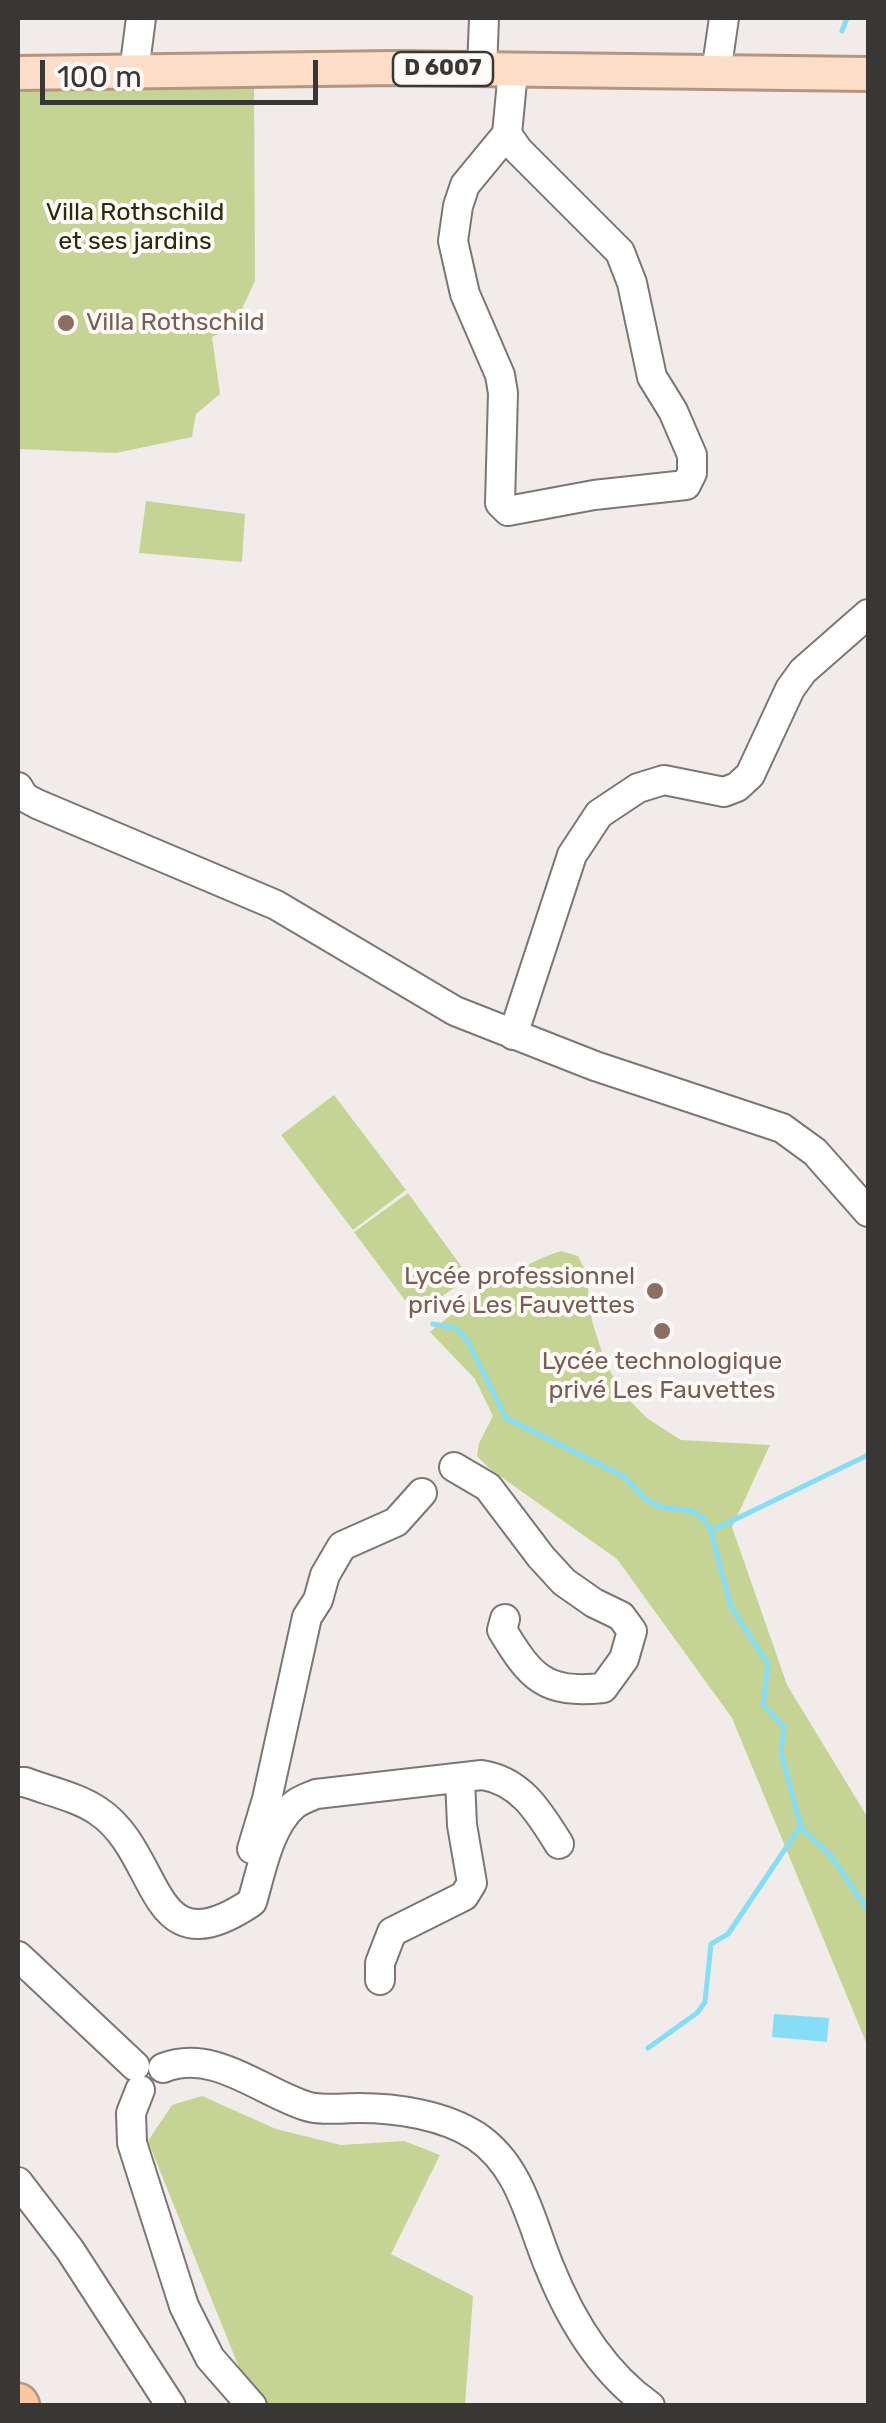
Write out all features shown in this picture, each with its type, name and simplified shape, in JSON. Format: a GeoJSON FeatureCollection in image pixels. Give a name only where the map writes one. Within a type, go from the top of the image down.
{"type":"FeatureCollection","features":[{"type":"Feature","properties":{"kind":"main road","name":"D 6007"},"geometry":{"type":"LineString","coordinates":[[18,73],[498,70],[868,74]]}},
{"type":"Feature","properties":{"kind":"street"},"geometry":{"type":"LineString","coordinates":[[134,72],[141,18]]}},
{"type":"Feature","properties":{"kind":"street"},"geometry":{"type":"LineString","coordinates":[[484,18],[498,70],[507,134],[518,150],[620,252],[632,282],[652,377],[692,455],[692,473],[686,486],[594,494],[508,511],[500,503],[504,393],[500,375],[464,294],[453,242],[464,186],[507,134]]}},
{"type":"Feature","properties":{"kind":"street"},"geometry":{"type":"LineString","coordinates":[[716,74],[724,18]]}},
{"type":"Feature","properties":{"kind":"street"},"geometry":{"type":"LineString","coordinates":[[513,1035],[572,855],[599,814],[638,788],[664,780],[724,792],[736,787],[750,776],[802,671],[868,614]]}},
{"type":"Feature","properties":{"kind":"street"},"geometry":{"type":"LineString","coordinates":[[18,787],[24,798],[36,804],[276,905],[455,1010],[594,1066],[782,1128],[815,1152],[868,1212]]}},
{"type":"Feature","properties":{"kind":"street"},"geometry":{"type":"LineString","coordinates":[[454,1468],[488,1487],[540,1557],[564,1582],[621,1616],[632,1631],[624,1659],[603,1688],[553,1688],[530,1670],[512,1646],[502,1630],[505,1619]]}},
{"type":"Feature","properties":{"kind":"street"},"geometry":{"type":"LineString","coordinates":[[236,1914],[267,1799],[307,1618],[318,1600],[325,1575],[342,1546],[396,1522],[422,1494]]}},
{"type":"Feature","properties":{"kind":"street"},"geometry":{"type":"LineString","coordinates":[[18,1782],[98,1810],[137,1856],[170,1914],[190,1925],[215,1924],[252,1902],[264,1859],[282,1818],[296,1802],[316,1794],[482,1775],[499,1778],[514,1785],[538,1811],[559,1844]]}},
{"type":"Feature","properties":{"kind":"street"},"geometry":{"type":"LineString","coordinates":[[380,1980],[380,1963],[392,1932],[464,1896],[472,1883],[462,1825],[460,1780]]}},
{"type":"Feature","properties":{"kind":"street"},"geometry":{"type":"LineString","coordinates":[[18,1956],[137,2078],[156,2090],[162,2084],[164,2068],[210,2062],[310,2108],[386,2108],[420,2114],[476,2136],[508,2167],[526,2198],[550,2272],[592,2351],[650,2406]]}},
{"type":"Feature","properties":{"kind":"street"},"geometry":{"type":"LineString","coordinates":[[137,2078],[132,2143],[184,2306],[210,2358],[252,2406]]}},
{"type":"Feature","properties":{"kind":"street"},"geometry":{"type":"LineString","coordinates":[[18,2182],[70,2250],[171,2406]]}},
{"type":"Feature","properties":{"kind":"green space","name":"Villa Rothschild et ses jardins"},"geometry":{"type":"Polygon","coordinates":[[[254,86],[255,281],[234,326],[212,337],[220,394],[196,414],[192,437],[116,453],[18,449],[18,88],[254,86]]]}},
{"type":"Feature","properties":{"kind":"green space"},"geometry":{"type":"Polygon","coordinates":[[[146,501],[245,514],[242,562],[139,553],[146,501]]]}},
{"type":"Feature","properties":{"kind":"green space"},"geometry":{"type":"Polygon","coordinates":[[[334,1095],[406,1190],[353,1230],[281,1135],[334,1095]]]}},
{"type":"Feature","properties":{"kind":"green space"},"geometry":{"type":"Polygon","coordinates":[[[408,1193],[469,1277],[416,1315],[354,1232],[408,1193]]]}},
{"type":"Feature","properties":{"kind":"green space"},"geometry":{"type":"Polygon","coordinates":[[[561,1251],[578,1256],[586,1272],[592,1321],[605,1362],[623,1394],[648,1419],[681,1440],[770,1445],[732,1527],[787,1685],[868,1818],[868,2047],[732,1718],[617,1559],[477,1456],[493,1416],[475,1379],[430,1332],[508,1275],[561,1251]]]}},
{"type":"Feature","properties":{"kind":"green space"},"geometry":{"type":"Polygon","coordinates":[[[202,2096],[276,2129],[341,2145],[404,2141],[440,2155],[391,2254],[473,2296],[465,2405],[262,2405],[240,2370],[148,2141],[172,2105],[202,2096]]]}},
{"type":"Feature","properties":{"kind":"water"},"geometry":{"type":"Polygon","coordinates":[[[774,2014],[829,2018],[827,2042],[772,2037],[774,2014]]]}},
{"type":"Feature","properties":{"kind":"waterway"},"geometry":{"type":"LineString","coordinates":[[842,31],[847,18]]}},
{"type":"Feature","properties":{"kind":"waterway"},"geometry":{"type":"LineString","coordinates":[[433,1324],[456,1328],[467,1340],[506,1418],[625,1477],[644,1498],[660,1507],[692,1511],[704,1519],[711,1531],[731,1607],[768,1664],[763,1705],[784,1727],[781,1752],[801,1827],[831,1856],[868,1910]]}},
{"type":"Feature","properties":{"kind":"waterway"},"geometry":{"type":"LineString","coordinates":[[711,1531],[868,1455]]}},
{"type":"Feature","properties":{"kind":"waterway"},"geometry":{"type":"LineString","coordinates":[[648,2048],[697,2013],[705,2002],[711,1944],[728,1934],[800,1827]]}},
{"type":"Feature","properties":{"kind":"place","name":"Villa Rothschild"},"geometry":{"type":"Point","coordinates":[66,323]}},
{"type":"Feature","properties":{"kind":"place","name":"Lycée professionnel privé Les Fauvettes"},"geometry":{"type":"Point","coordinates":[655,1291]}},
{"type":"Feature","properties":{"kind":"place","name":"Lycée technologique privé Les Fauvettes"},"geometry":{"type":"Point","coordinates":[662,1331]}}]}
